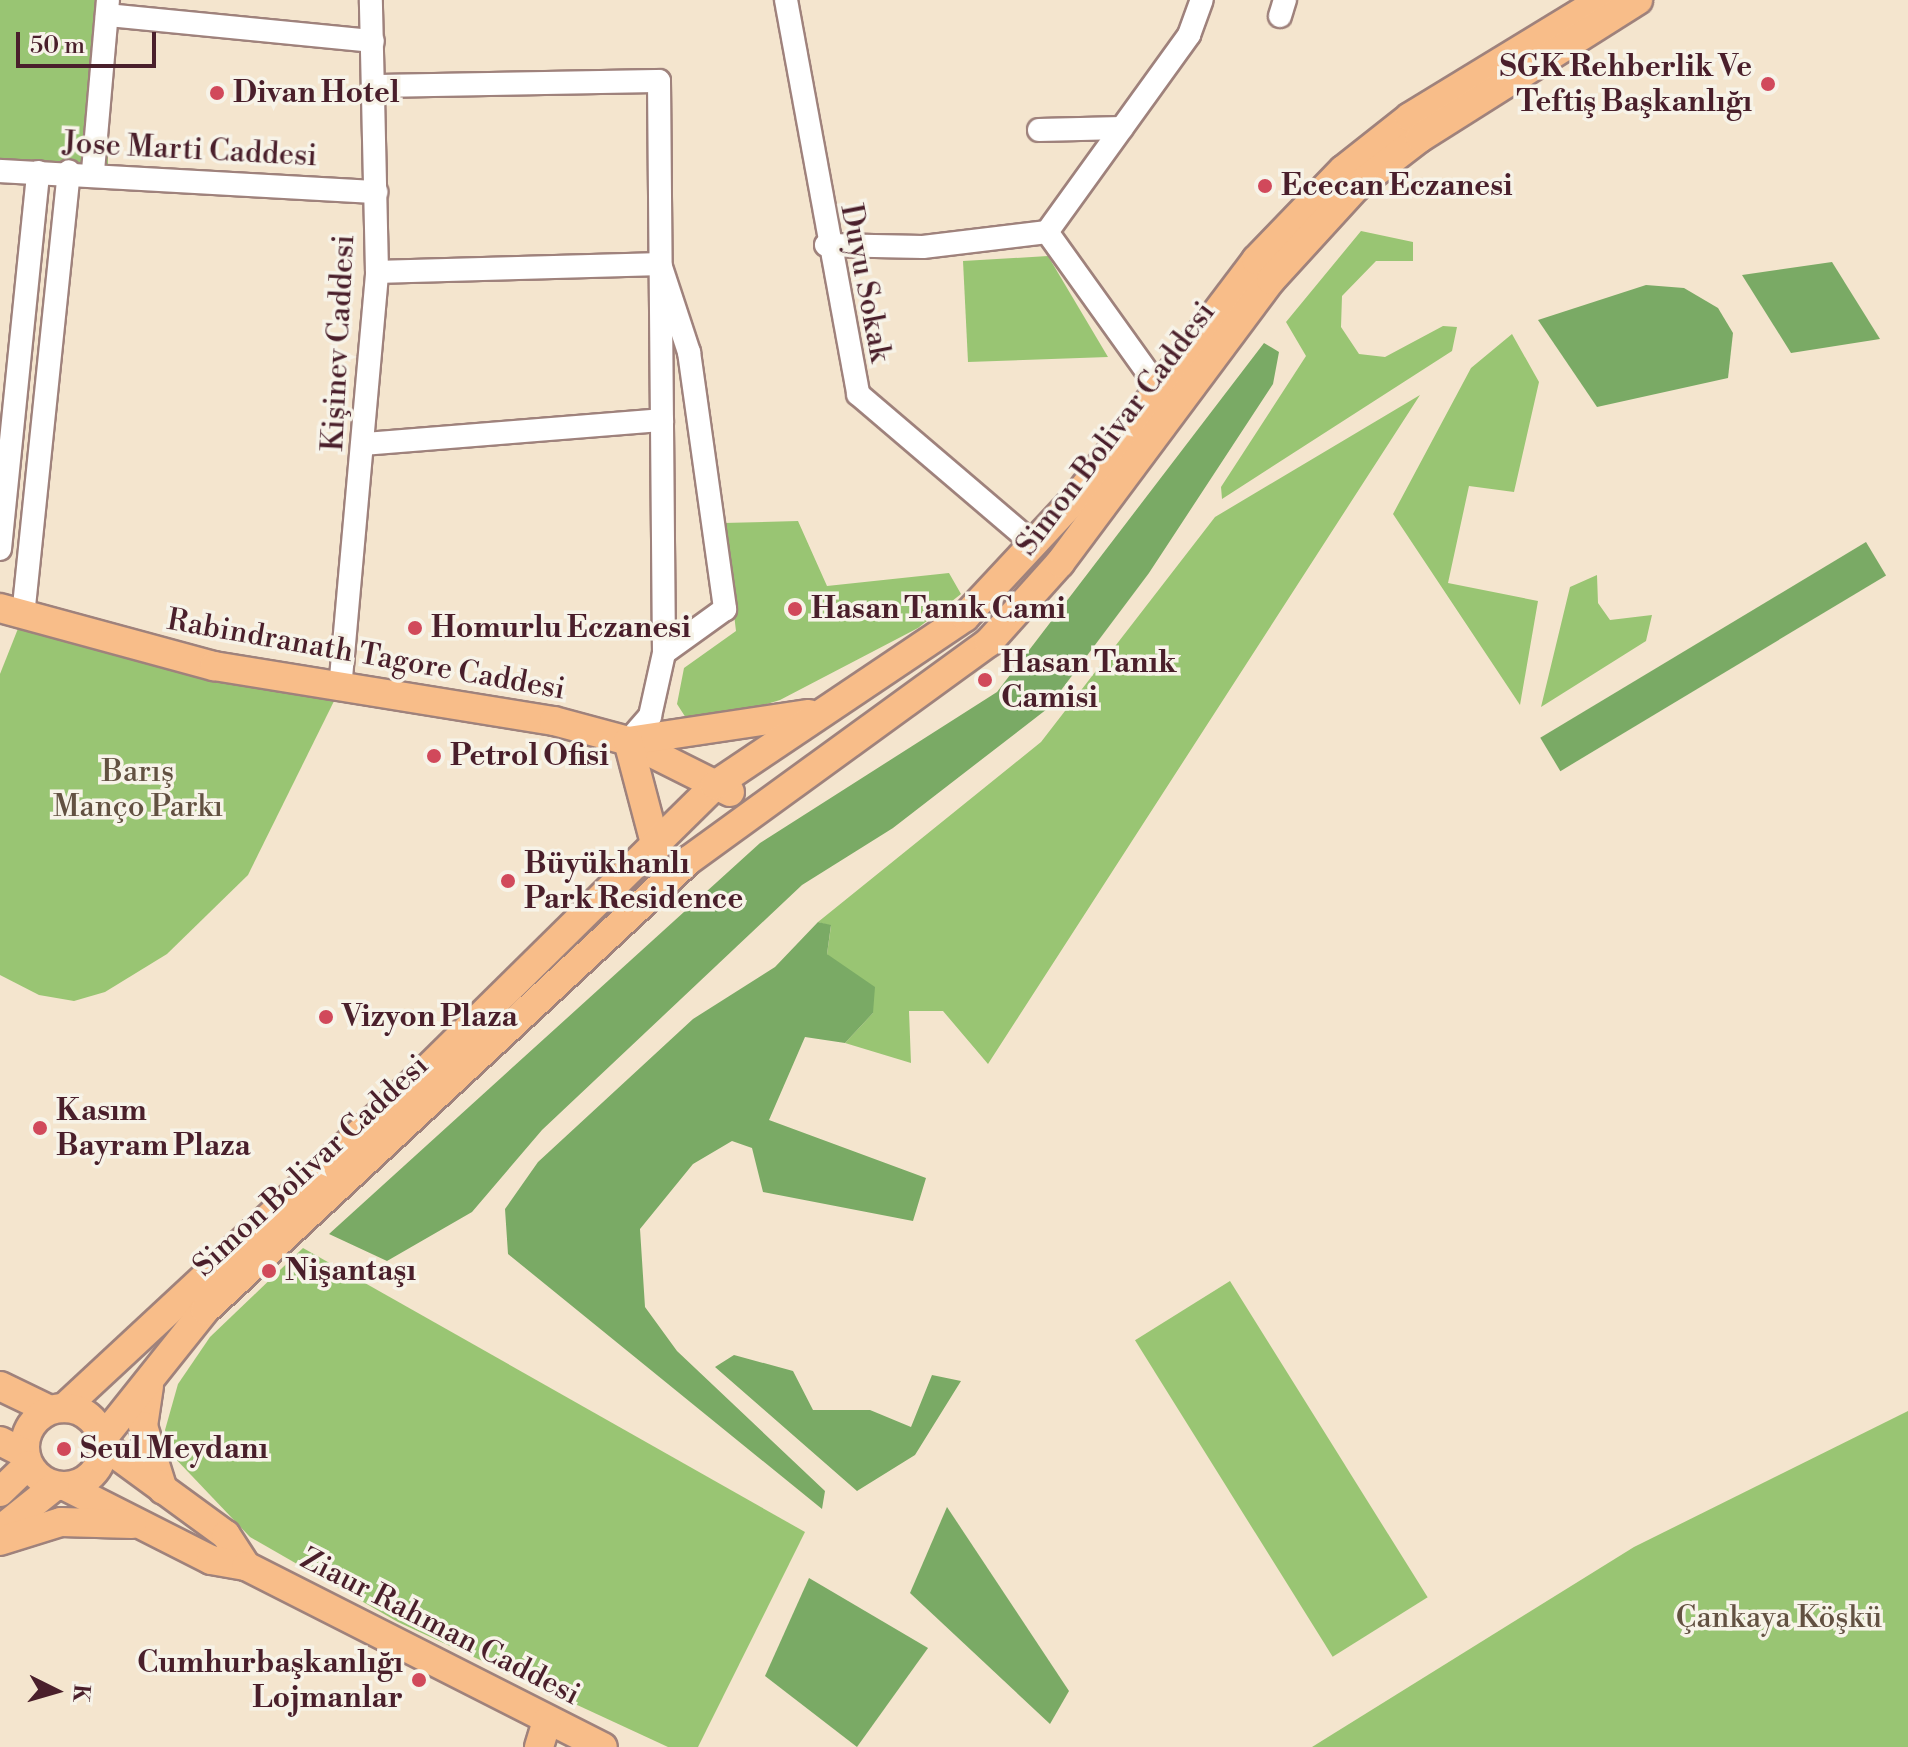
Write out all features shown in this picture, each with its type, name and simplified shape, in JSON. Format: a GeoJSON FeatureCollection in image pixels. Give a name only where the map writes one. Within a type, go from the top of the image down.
{"type":"FeatureCollection","features":[{"type":"Feature","properties":{"kind":"main road","name":"Simon Bolivar Caddesi"},"geometry":{"type":"LineString","coordinates":[[57,1409],[656,847],[715,785],[812,713],[921,653],[1035,545],[1256,260],[1343,170],[1410,117],[1602,0]]}},
{"type":"Feature","properties":{"kind":"main road","name":"Simon Bolivar Caddesi"},"geometry":{"type":"LineString","coordinates":[[102,1442],[149,1386],[205,1310],[756,804],[943,682],[1029,601],[1271,280],[1355,188],[1420,138],[1638,0]]}},
{"type":"Feature","properties":{"kind":"main road","name":"Rabindranath Tagore Caddesi"},"geometry":{"type":"LineString","coordinates":[[11,612],[214,666],[340,689],[554,721],[628,741],[756,804]]}},
{"type":"Feature","properties":{"kind":"main road","name":"Rabindranath Tagore Caddesi"},"geometry":{"type":"LineString","coordinates":[[628,741],[812,713]]}},
{"type":"Feature","properties":{"kind":"main road"},"geometry":{"type":"LineString","coordinates":[[628,741],[656,847]]}},
{"type":"Feature","properties":{"kind":"main road"},"geometry":{"type":"LineString","coordinates":[[0,1386],[57,1409],[86,1415],[102,1442],[97,1468],[61,1486],[0,1530]]}},
{"type":"Feature","properties":{"kind":"main road"},"geometry":{"type":"LineString","coordinates":[[149,1386],[143,1426],[163,1491]]}},
{"type":"Feature","properties":{"kind":"main road"},"geometry":{"type":"LineString","coordinates":[[0,1492],[30,1427],[57,1409]]}},
{"type":"Feature","properties":{"kind":"main road","name":"Ziaur Rahman Caddesi"},"geometry":{"type":"LineString","coordinates":[[102,1442],[163,1491],[226,1535],[246,1566]]}},
{"type":"Feature","properties":{"kind":"main road"},"geometry":{"type":"LineString","coordinates":[[18,1453],[61,1486]]}},
{"type":"Feature","properties":{"kind":"main road","name":"Ziaur Rahman Caddesi"},"geometry":{"type":"LineString","coordinates":[[61,1486],[211,1560],[246,1566],[543,1734],[603,1747]]}},
{"type":"Feature","properties":{"kind":"main road"},"geometry":{"type":"LineString","coordinates":[[0,1541],[61,1522],[143,1525]]}},
{"type":"Feature","properties":{"kind":"street","name":"Kişinev Caddesi"},"geometry":{"type":"LineString","coordinates":[[340,689],[377,272],[371,0]]}},
{"type":"Feature","properties":{"kind":"street"},"geometry":{"type":"LineString","coordinates":[[786,0],[796,0]]}},
{"type":"Feature","properties":{"kind":"street","name":"Duyu Sokak"},"geometry":{"type":"LineString","coordinates":[[786,0],[826,245],[858,394],[1035,545]]}},
{"type":"Feature","properties":{"kind":"street"},"geometry":{"type":"LineString","coordinates":[[826,245],[923,247],[1047,232],[1189,35],[1202,0]]}},
{"type":"Feature","properties":{"kind":"street"},"geometry":{"type":"LineString","coordinates":[[93,171],[108,8],[373,41]]}},
{"type":"Feature","properties":{"kind":"street"},"geometry":{"type":"LineString","coordinates":[[375,86],[659,81],[664,653],[650,716],[628,741]]}},
{"type":"Feature","properties":{"kind":"street"},"geometry":{"type":"LineString","coordinates":[[1039,130],[1122,128]]}},
{"type":"Feature","properties":{"kind":"street","name":"Jose Marti Caddesi"},"geometry":{"type":"LineString","coordinates":[[0,171],[93,171],[376,192]]}},
{"type":"Feature","properties":{"kind":"street"},"geometry":{"type":"LineString","coordinates":[[11,612],[69,171]]}},
{"type":"Feature","properties":{"kind":"street"},"geometry":{"type":"LineString","coordinates":[[0,549],[38,172]]}},
{"type":"Feature","properties":{"kind":"street"},"geometry":{"type":"LineString","coordinates":[[1047,232],[1158,387]]}},
{"type":"Feature","properties":{"kind":"street"},"geometry":{"type":"LineString","coordinates":[[377,272],[660,264]]}},
{"type":"Feature","properties":{"kind":"street"},"geometry":{"type":"LineString","coordinates":[[660,264],[689,352],[725,609],[664,653]]}},
{"type":"Feature","properties":{"kind":"street"},"geometry":{"type":"LineString","coordinates":[[364,444],[662,420]]}},
{"type":"Feature","properties":{"kind":"green space"},"geometry":{"type":"Polygon","coordinates":[[[0,0],[108,0],[108,171],[0,171],[0,0]]]}},
{"type":"Feature","properties":{"kind":"green space"},"geometry":{"type":"Polygon","coordinates":[[[1361,231],[1413,242],[1413,261],[1376,261],[1342,296],[1341,327],[1359,354],[1385,357],[1443,326],[1457,327],[1452,351],[1222,499],[1221,487],[1306,356],[1286,322],[1361,231]]]}},
{"type":"Feature","properties":{"kind":"green space"},"geometry":{"type":"Polygon","coordinates":[[[1048,256],[1108,357],[968,362],[963,261],[1048,256]]]}},
{"type":"Feature","properties":{"kind":"green space"},"geometry":{"type":"Polygon","coordinates":[[[1832,262],[1880,339],[1791,353],[1742,275],[1832,262]]]}},
{"type":"Feature","properties":{"kind":"green space"},"geometry":{"type":"Polygon","coordinates":[[[1646,285],[1684,288],[1718,308],[1733,333],[1728,378],[1597,407],[1538,320],[1646,285]]]}},
{"type":"Feature","properties":{"kind":"green space"},"geometry":{"type":"Polygon","coordinates":[[[1512,334],[1539,382],[1514,492],[1469,486],[1448,583],[1538,601],[1520,705],[1393,514],[1471,368],[1512,334]]]}},
{"type":"Feature","properties":{"kind":"green space"},"geometry":{"type":"Polygon","coordinates":[[[1264,343],[1279,352],[1273,384],[1149,573],[1047,709],[893,828],[802,885],[542,1130],[472,1212],[387,1261],[329,1234],[760,843],[997,692],[1264,343]]]}},
{"type":"Feature","properties":{"kind":"green space"},"geometry":{"type":"Polygon","coordinates":[[[1420,395],[988,1064],[943,1011],[909,1011],[911,1063],[845,1043],[873,1013],[827,954],[831,926],[818,922],[1041,742],[1215,517],[1420,395]]]}},
{"type":"Feature","properties":{"kind":"green space"},"geometry":{"type":"Polygon","coordinates":[[[798,521],[827,586],[949,573],[961,594],[918,628],[780,700],[725,717],[686,718],[677,704],[684,668],[736,631],[723,523],[798,521]]]}},
{"type":"Feature","properties":{"kind":"green space"},"geometry":{"type":"Polygon","coordinates":[[[1866,542],[1886,575],[1560,771],[1540,738],[1866,542]]]}},
{"type":"Feature","properties":{"kind":"green space"},"geometry":{"type":"Polygon","coordinates":[[[1597,575],[1598,603],[1610,620],[1652,615],[1646,641],[1541,707],[1570,587],[1597,575]]]}},
{"type":"Feature","properties":{"kind":"green space","name":"Barış Manço Parkı"},"geometry":{"type":"Polygon","coordinates":[[[23,616],[340,689],[248,875],[167,954],[105,992],[74,1001],[39,995],[0,975],[0,674],[23,616]]]}},
{"type":"Feature","properties":{"kind":"green space"},"geometry":{"type":"Polygon","coordinates":[[[818,922],[831,925],[827,954],[875,987],[873,1013],[845,1043],[805,1037],[769,1120],[926,1178],[913,1221],[763,1192],[752,1148],[732,1141],[693,1164],[640,1229],[645,1307],[677,1351],[825,1491],[822,1509],[508,1254],[505,1209],[538,1162],[693,1019],[775,967],[818,922]]]}},
{"type":"Feature","properties":{"kind":"green space"},"geometry":{"type":"Polygon","coordinates":[[[303,1248],[805,1532],[698,1747],[668,1747],[398,1622],[250,1537],[172,1455],[165,1430],[178,1384],[210,1337],[303,1248]]]}},
{"type":"Feature","properties":{"kind":"green space"},"geometry":{"type":"Polygon","coordinates":[[[1230,1281],[1428,1597],[1333,1657],[1135,1340],[1230,1281]]]}},
{"type":"Feature","properties":{"kind":"green space"},"geometry":{"type":"Polygon","coordinates":[[[734,1355],[793,1371],[813,1410],[870,1410],[911,1427],[932,1375],[961,1381],[915,1455],[857,1491],[715,1367],[734,1355]]]}},
{"type":"Feature","properties":{"kind":"green space","name":"Çankaya Köşkü"},"geometry":{"type":"Polygon","coordinates":[[[1908,1411],[1908,1747],[1312,1747],[1634,1547],[1908,1411]]]}},
{"type":"Feature","properties":{"kind":"green space"},"geometry":{"type":"Polygon","coordinates":[[[947,1507],[1069,1691],[1050,1724],[910,1593],[947,1507]]]}},
{"type":"Feature","properties":{"kind":"green space"},"geometry":{"type":"Polygon","coordinates":[[[809,1578],[928,1648],[857,1747],[765,1676],[809,1578]]]}},
{"type":"Feature","properties":{"kind":"place","name":"SGK Rehberlik Ve Teftiş Başkanlığı"},"geometry":{"type":"Point","coordinates":[1768,84]}},
{"type":"Feature","properties":{"kind":"place","name":"Divan Hotel"},"geometry":{"type":"Point","coordinates":[217,93]}},
{"type":"Feature","properties":{"kind":"place","name":"Ececan Eczanesi"},"geometry":{"type":"Point","coordinates":[1265,186]}},
{"type":"Feature","properties":{"kind":"place","name":"Hasan Tanık Cami"},"geometry":{"type":"Point","coordinates":[795,609]}},
{"type":"Feature","properties":{"kind":"place","name":"Homurlu Eczanesi"},"geometry":{"type":"Point","coordinates":[415,628]}},
{"type":"Feature","properties":{"kind":"place","name":"Hasan Tanık Camisi"},"geometry":{"type":"Point","coordinates":[985,680]}},
{"type":"Feature","properties":{"kind":"place","name":"Petrol Ofisi"},"geometry":{"type":"Point","coordinates":[434,756]}},
{"type":"Feature","properties":{"kind":"place","name":"Büyükhanlı Park Residence"},"geometry":{"type":"Point","coordinates":[508,881]}},
{"type":"Feature","properties":{"kind":"place","name":"Vizyon Plaza"},"geometry":{"type":"Point","coordinates":[326,1017]}},
{"type":"Feature","properties":{"kind":"place","name":"Kasım Bayram Plaza"},"geometry":{"type":"Point","coordinates":[40,1128]}},
{"type":"Feature","properties":{"kind":"place","name":"Nişantaşı"},"geometry":{"type":"Point","coordinates":[269,1271]}},
{"type":"Feature","properties":{"kind":"place","name":"Seul Meydanı"},"geometry":{"type":"Point","coordinates":[64,1449]}},
{"type":"Feature","properties":{"kind":"place","name":"Cumhurbaşkanlığı Lojmanlar"},"geometry":{"type":"Point","coordinates":[419,1680]}}]}
